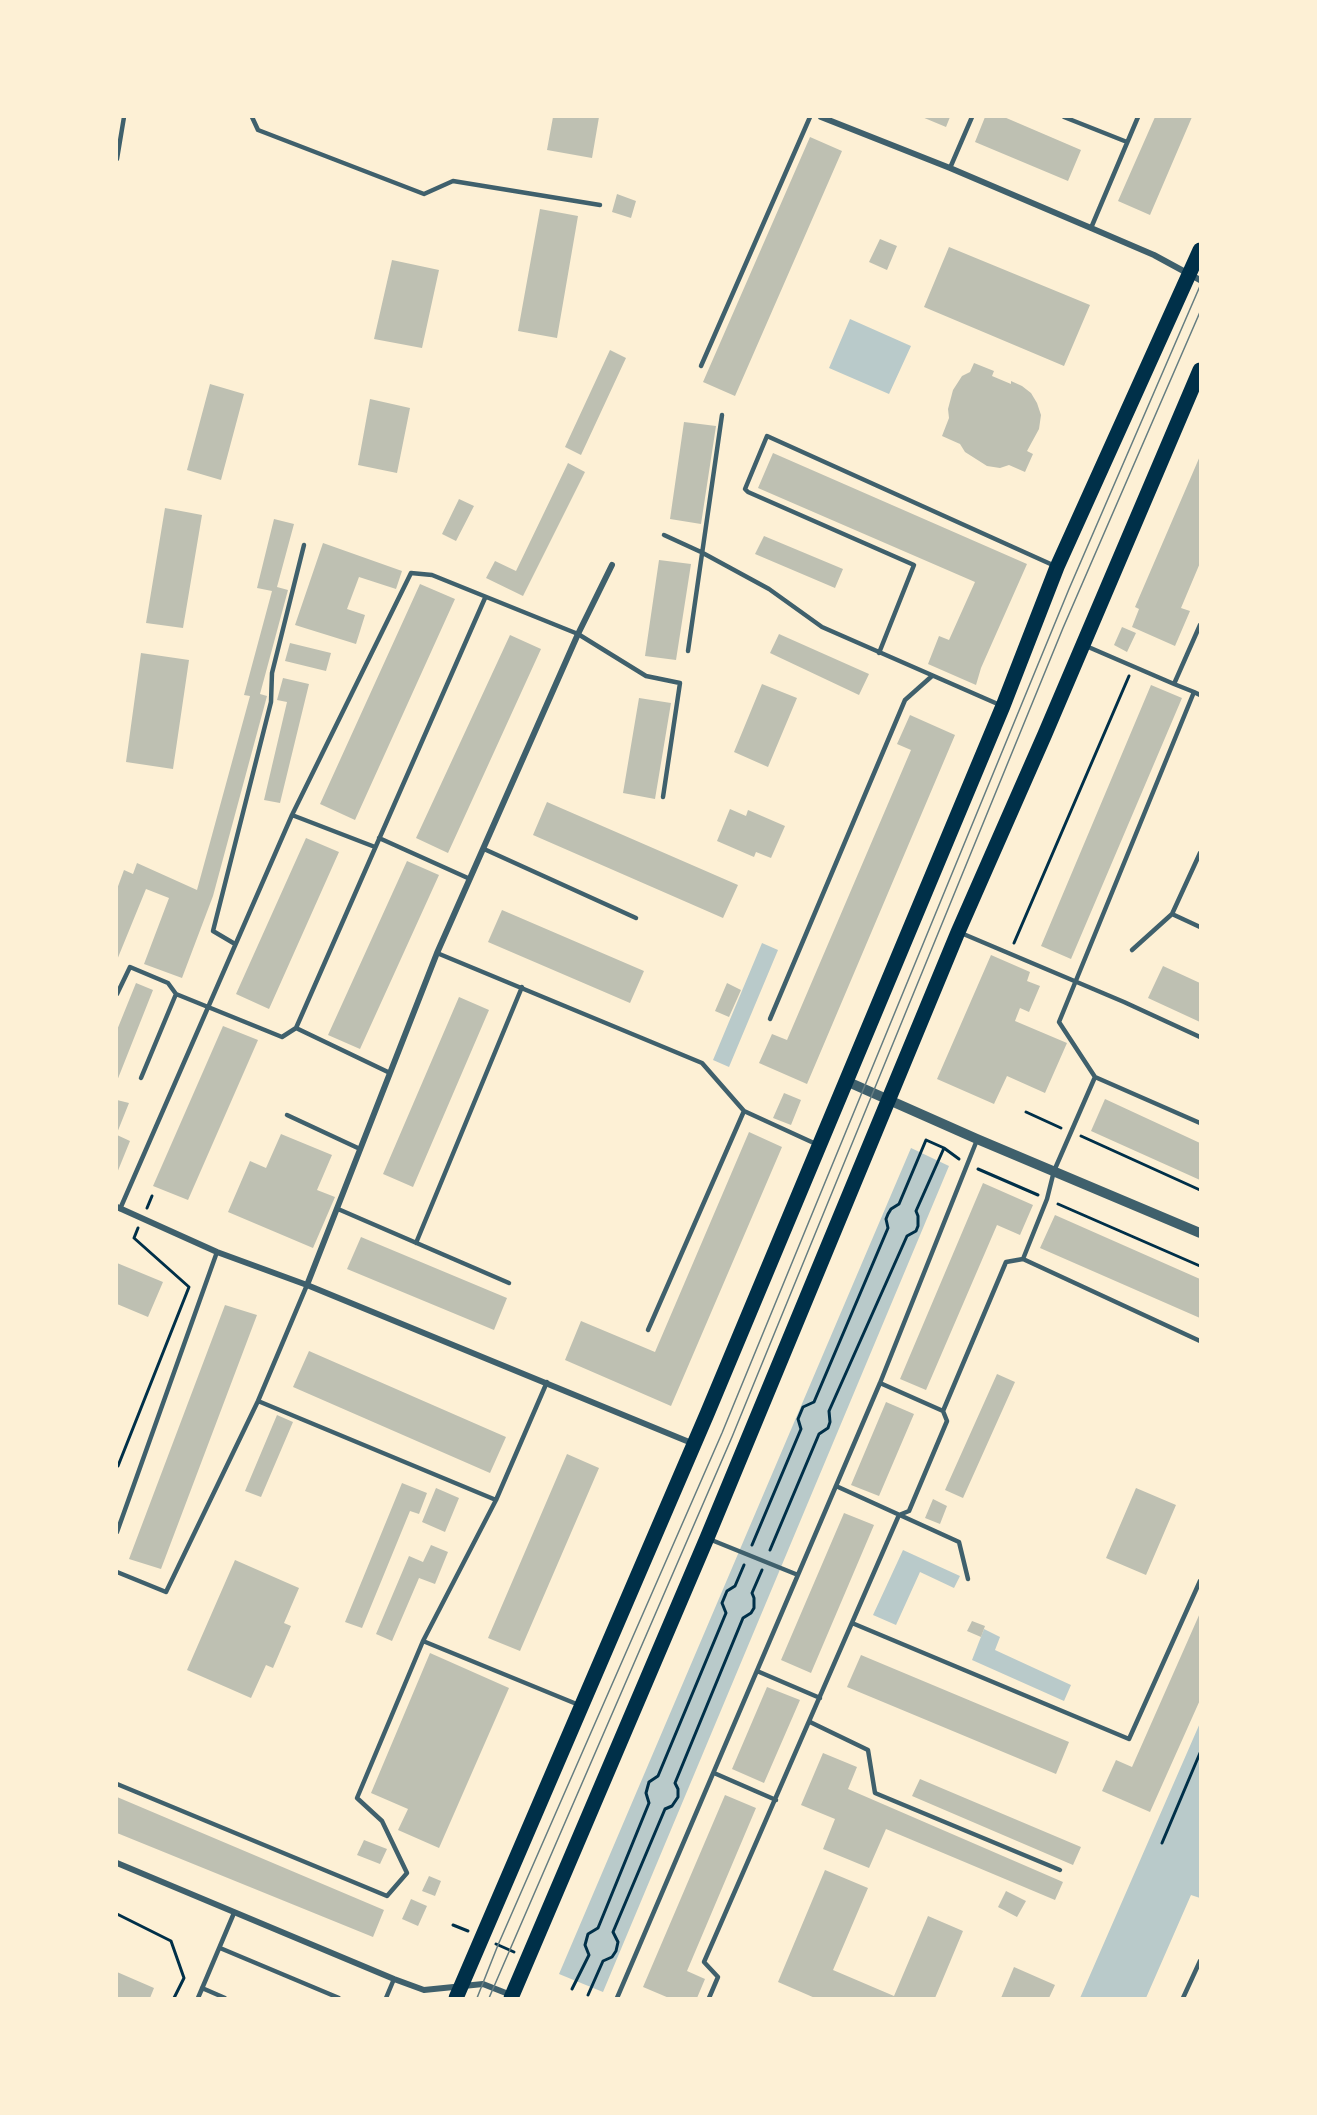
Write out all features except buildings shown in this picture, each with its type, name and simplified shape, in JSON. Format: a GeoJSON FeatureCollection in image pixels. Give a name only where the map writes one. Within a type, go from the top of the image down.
{"type":"FeatureCollection","features":[{"type":"Feature","properties":{"kind":"highway"},"geometry":{"type":"LineString","coordinates":[[459,1991],[695,1444],[1003,706],[1057,567],[1194,277],[1200,250]]}},
{"type":"Feature","properties":{"kind":"highway"},"geometry":{"type":"LineString","coordinates":[[513,1997],[527,1957],[707,1538],[958,932],[1199,376]]}},
{"type":"Feature","properties":{"kind":"street"},"geometry":{"type":"LineString","coordinates":[[821,117],[950,168],[1154,255],[1194,277]]}},
{"type":"Feature","properties":{"kind":"street"},"geometry":{"type":"LineString","coordinates":[[307,1285],[339,1209],[438,953],[578,634],[612,565]]}},
{"type":"Feature","properties":{"kind":"street"},"geometry":{"type":"LineString","coordinates":[[846,1081],[1200,1233]]}},
{"type":"Feature","properties":{"kind":"street"},"geometry":{"type":"LineString","coordinates":[[119,1208],[216,1252],[307,1285],[695,1444]]}},
{"type":"Feature","properties":{"kind":"street"},"geometry":{"type":"LineString","coordinates":[[117,1863],[424,1990],[459,1991],[483,1983],[513,1997]]}},
{"type":"Feature","properties":{"kind":"lane"},"geometry":{"type":"LineString","coordinates":[[117,159],[124,117]]}},
{"type":"Feature","properties":{"kind":"lane"},"geometry":{"type":"LineString","coordinates":[[252,117],[258,130],[424,194],[453,180],[600,205]]}},
{"type":"Feature","properties":{"kind":"lane"},"geometry":{"type":"LineString","coordinates":[[701,366],[810,117]]}},
{"type":"Feature","properties":{"kind":"lane"},"geometry":{"type":"LineString","coordinates":[[950,168],[972,117]]}},
{"type":"Feature","properties":{"kind":"lane"},"geometry":{"type":"LineString","coordinates":[[1065,117],[1127,142]]}},
{"type":"Feature","properties":{"kind":"lane"},"geometry":{"type":"LineString","coordinates":[[1091,228],[1138,117]]}},
{"type":"Feature","properties":{"kind":"lane"},"geometry":{"type":"LineString","coordinates":[[688,651],[722,415]]}},
{"type":"Feature","properties":{"kind":"lane"},"geometry":{"type":"LineString","coordinates":[[879,653],[914,565],[748,492],[745,489],[767,436],[1057,567]]}},
{"type":"Feature","properties":{"kind":"lane"},"geometry":{"type":"LineString","coordinates":[[663,535],[701,552],[770,589],[822,627],[1003,706]]}},
{"type":"Feature","properties":{"kind":"lane"},"geometry":{"type":"LineString","coordinates":[[234,944],[213,931],[272,702],[272,673],[304,545]]}},
{"type":"Feature","properties":{"kind":"lane"},"geometry":{"type":"LineString","coordinates":[[119,1208],[292,815],[411,573],[432,575],[578,634],[646,676],[680,683],[663,796]]}},
{"type":"Feature","properties":{"kind":"lane"},"geometry":{"type":"LineString","coordinates":[[117,994],[129,967],[168,983],[176,994],[282,1037],[296,1028],[485,597]]}},
{"type":"Feature","properties":{"kind":"lane"},"geometry":{"type":"LineString","coordinates":[[1174,684],[1200,625]]}},
{"type":"Feature","properties":{"kind":"lane"},"geometry":{"type":"LineString","coordinates":[[1084,645],[1200,694]]}},
{"type":"Feature","properties":{"kind":"lane"},"geometry":{"type":"LineString","coordinates":[[770,1019],[905,700],[932,676]]}},
{"type":"Feature","properties":{"kind":"lane"},"geometry":{"type":"LineString","coordinates":[[1194,692],[1059,1022],[1095,1077],[1200,1123]]}},
{"type":"Feature","properties":{"kind":"lane"},"geometry":{"type":"LineString","coordinates":[[292,815],[375,847]]}},
{"type":"Feature","properties":{"kind":"lane"},"geometry":{"type":"LineString","coordinates":[[379,838],[470,879]]}},
{"type":"Feature","properties":{"kind":"lane"},"geometry":{"type":"LineString","coordinates":[[484,849],[636,918]]}},
{"type":"Feature","properties":{"kind":"lane"},"geometry":{"type":"LineString","coordinates":[[1132,950],[1172,914],[1200,853]]}},
{"type":"Feature","properties":{"kind":"lane"},"geometry":{"type":"LineString","coordinates":[[1172,914],[1200,927]]}},
{"type":"Feature","properties":{"kind":"lane"},"geometry":{"type":"LineString","coordinates":[[958,932],[1124,1002],[1200,1037]]}},
{"type":"Feature","properties":{"kind":"lane"},"geometry":{"type":"LineString","coordinates":[[438,953],[702,1063],[744,1111],[819,1145]]}},
{"type":"Feature","properties":{"kind":"lane"},"geometry":{"type":"LineString","coordinates":[[416,1243],[522,987]]}},
{"type":"Feature","properties":{"kind":"lane"},"geometry":{"type":"LineString","coordinates":[[141,1078],[176,994]]}},
{"type":"Feature","properties":{"kind":"lane"},"geometry":{"type":"LineString","coordinates":[[296,1028],[391,1073]]}},
{"type":"Feature","properties":{"kind":"lane"},"geometry":{"type":"LineString","coordinates":[[1023,1259],[1047,1199],[1054,1171],[1095,1077]]}},
{"type":"Feature","properties":{"kind":"lane"},"geometry":{"type":"LineString","coordinates":[[648,1330],[744,1111]]}},
{"type":"Feature","properties":{"kind":"lane"},"geometry":{"type":"LineString","coordinates":[[287,1115],[361,1150]]}},
{"type":"Feature","properties":{"kind":"lane"},"geometry":{"type":"LineString","coordinates":[[617,1998],[880,1383],[977,1139]]}},
{"type":"Feature","properties":{"kind":"lane"},"geometry":{"type":"LineString","coordinates":[[339,1209],[509,1283]]}},
{"type":"Feature","properties":{"kind":"lane"},"geometry":{"type":"LineString","coordinates":[[117,1532],[216,1252]]}},
{"type":"Feature","properties":{"kind":"lane"},"geometry":{"type":"LineString","coordinates":[[709,1998],[718,1977],[704,1962],[899,1515],[909,1510],[947,1421],[943,1410],[1006,1262],[1023,1259],[1200,1341]]}},
{"type":"Feature","properties":{"kind":"lane"},"geometry":{"type":"LineString","coordinates":[[117,1572],[166,1592],[258,1401],[307,1285]]}},
{"type":"Feature","properties":{"kind":"lane"},"geometry":{"type":"LineString","coordinates":[[117,1784],[387,1896],[406,1873],[382,1821],[357,1798],[423,1641],[496,1500],[547,1382]]}},
{"type":"Feature","properties":{"kind":"lane"},"geometry":{"type":"LineString","coordinates":[[880,1383],[943,1410]]}},
{"type":"Feature","properties":{"kind":"lane"},"geometry":{"type":"LineString","coordinates":[[258,1401],[496,1500]]}},
{"type":"Feature","properties":{"kind":"lane"},"geometry":{"type":"LineString","coordinates":[[836,1486],[959,1542],[968,1579]]}},
{"type":"Feature","properties":{"kind":"lane"},"geometry":{"type":"LineString","coordinates":[[707,1538],[798,1575]]}},
{"type":"Feature","properties":{"kind":"lane"},"geometry":{"type":"LineString","coordinates":[[852,1623],[1130,1739],[1200,1581]]}},
{"type":"Feature","properties":{"kind":"lane"},"geometry":{"type":"LineString","coordinates":[[423,1641],[581,1706]]}},
{"type":"Feature","properties":{"kind":"lane"},"geometry":{"type":"LineString","coordinates":[[757,1671],[820,1698]]}},
{"type":"Feature","properties":{"kind":"lane"},"geometry":{"type":"LineString","coordinates":[[810,1722],[868,1750],[875,1793],[1060,1870]]}},
{"type":"Feature","properties":{"kind":"lane"},"geometry":{"type":"LineString","coordinates":[[714,1773],[776,1800]]}},
{"type":"Feature","properties":{"kind":"lane"},"geometry":{"type":"LineString","coordinates":[[198,1998],[234,1913]]}},
{"type":"Feature","properties":{"kind":"lane"},"geometry":{"type":"LineString","coordinates":[[220,1948],[339,1998]]}},
{"type":"Feature","properties":{"kind":"lane"},"geometry":{"type":"LineString","coordinates":[[1183,1998],[1200,1960]]}},
{"type":"Feature","properties":{"kind":"lane"},"geometry":{"type":"LineString","coordinates":[[386,1998],[394,1979]]}},
{"type":"Feature","properties":{"kind":"lane"},"geometry":{"type":"LineString","coordinates":[[202,1988],[225,1998]]}},
{"type":"Feature","properties":{"kind":"path"},"geometry":{"type":"LineString","coordinates":[[1014,943],[1134,666]]}},
{"type":"Feature","properties":{"kind":"path"},"geometry":{"type":"LineString","coordinates":[[1026,1112],[1200,1190]]}},
{"type":"Feature","properties":{"kind":"path"},"geometry":{"type":"LineString","coordinates":[[944,1148],[967,1164],[1200,1266]]}},
{"type":"Feature","properties":{"kind":"path"},"geometry":{"type":"LineString","coordinates":[[118,1466],[189,1287],[134,1238],[152,1196]]}},
{"type":"Feature","properties":{"kind":"path"},"geometry":{"type":"LineString","coordinates":[[1162,1843],[1200,1753]]}},
{"type":"Feature","properties":{"kind":"path"},"geometry":{"type":"LineString","coordinates":[[117,1914],[171,1941],[184,1978],[174,1998]]}},
{"type":"Feature","properties":{"kind":"path"},"geometry":{"type":"LineString","coordinates":[[453,1925],[527,1957]]}},
{"type":"Feature","properties":{"kind":"shaded area"},"geometry":{"type":"Polygon","coordinates":[[[850,319],[911,346],[889,394],[829,368],[850,319]]]}},
{"type":"Feature","properties":{"kind":"shaded area"},"geometry":{"type":"Polygon","coordinates":[[[762,943],[778,950],[729,1067],[713,1060],[762,943]]]}},
{"type":"Feature","properties":{"kind":"shaded area"},"geometry":{"type":"Polygon","coordinates":[[[911,1148],[949,1166],[603,1992],[559,1974],[911,1148]]]}},
{"type":"Feature","properties":{"kind":"shaded area"},"geometry":{"type":"Polygon","coordinates":[[[903,1550],[960,1576],[954,1588],[920,1572],[896,1625],[873,1615],[903,1550]]]}},
{"type":"Feature","properties":{"kind":"shaded area"},"geometry":{"type":"Polygon","coordinates":[[[984,1629],[1000,1637],[995,1650],[1071,1685],[1064,1701],[972,1660],[984,1629]]]}},
{"type":"Feature","properties":{"kind":"shaded area"},"geometry":{"type":"Polygon","coordinates":[[[1200,1723],[1200,1898],[1191,1895],[1146,1998],[1080,1998],[1200,1723]]]}},
{"type":"Feature","properties":{"kind":"tram line"},"geometry":{"type":"LineString","coordinates":[[477,1998],[498,1945],[722,1433],[1069,589],[1200,286]]}},
{"type":"Feature","properties":{"kind":"tram line"},"geometry":{"type":"LineString","coordinates":[[489,1998],[732,1437],[1063,628],[1200,312]]}}]}
